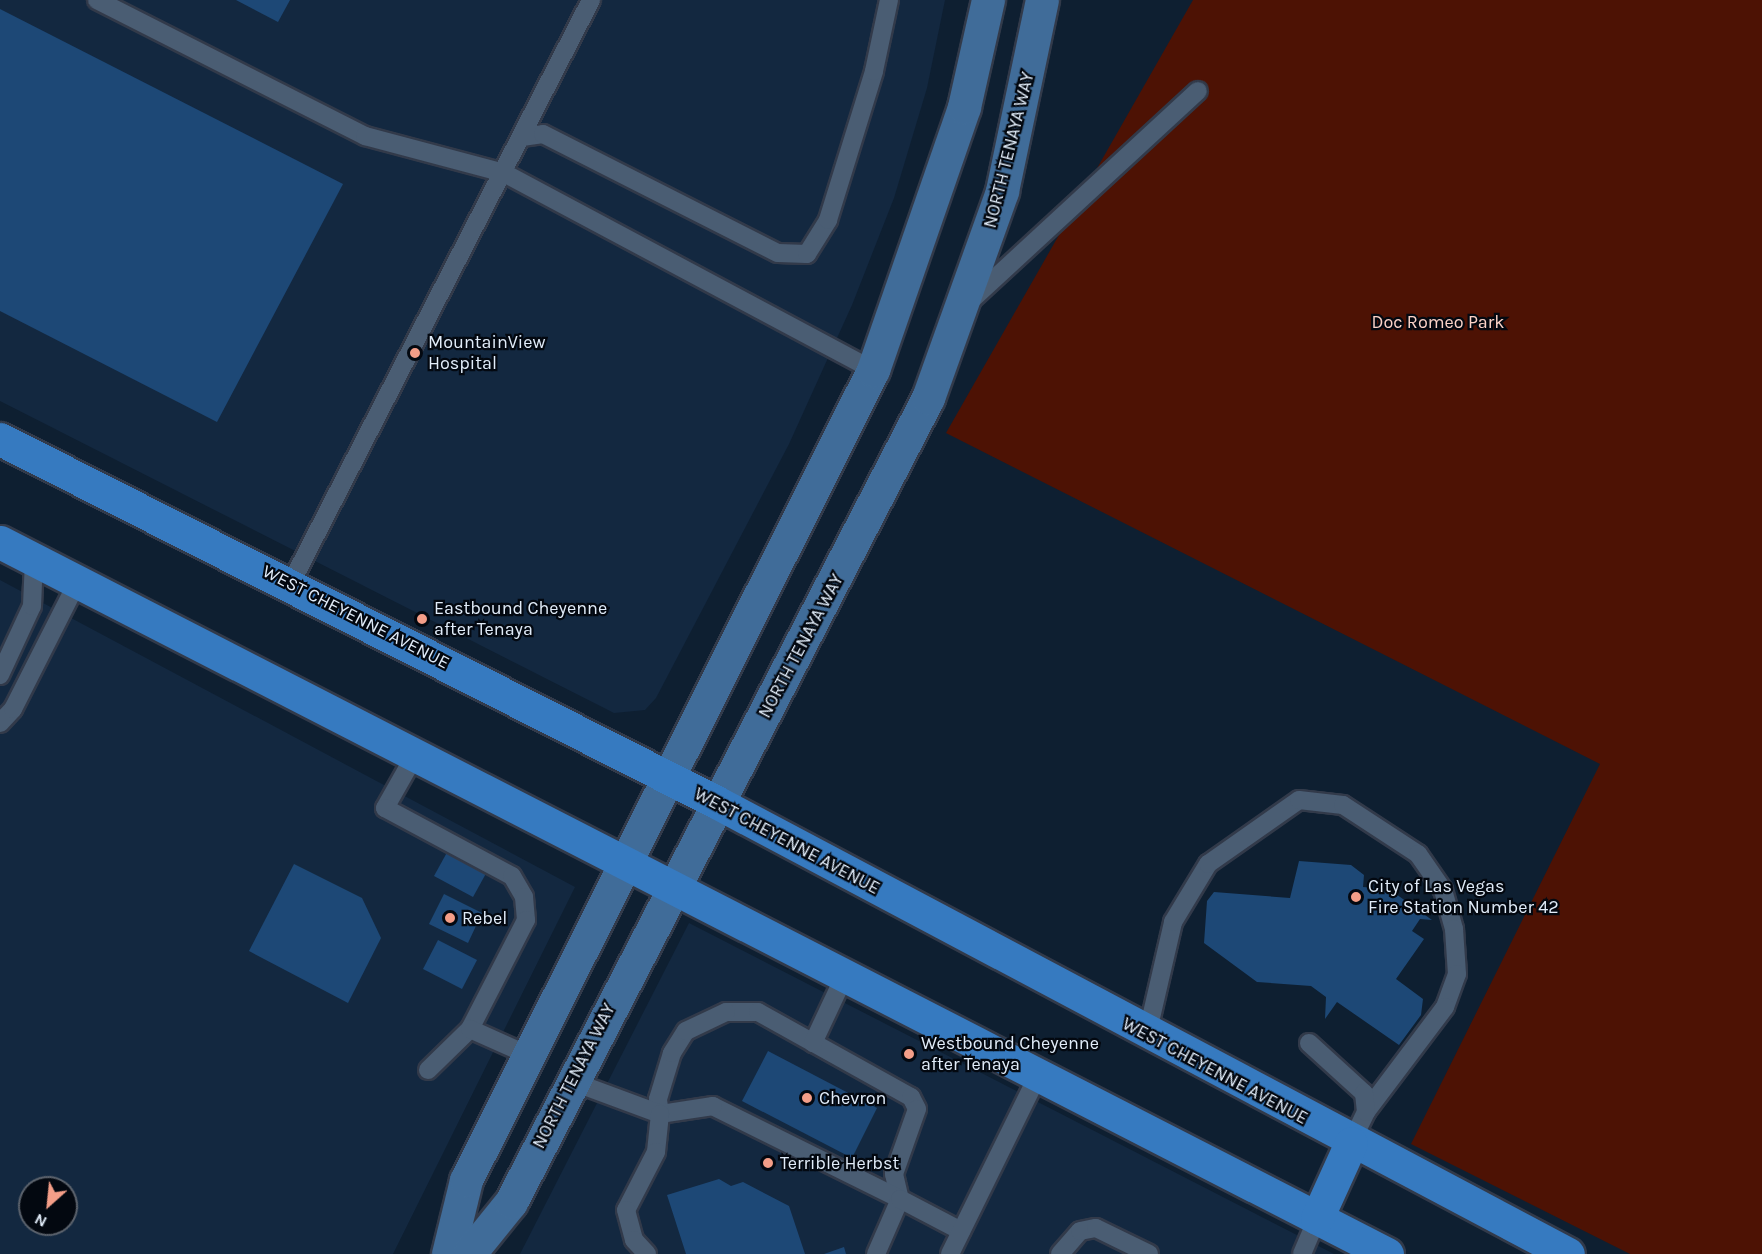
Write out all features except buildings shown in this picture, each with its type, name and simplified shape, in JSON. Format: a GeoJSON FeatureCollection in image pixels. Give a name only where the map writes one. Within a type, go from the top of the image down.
{"type":"FeatureCollection","features":[{"type":"Feature","properties":{"kind":"main road"},"geometry":{"type":"LineString","coordinates":[[448,1254],[466,1180],[623,862],[669,778],[873,370],[964,107],[988,0]]}},
{"type":"Feature","properties":{"kind":"main road","name":"NORTH TENAYA WAY"},"geometry":{"type":"LineString","coordinates":[[469,1254],[511,1202],[671,887],[718,803],[923,408],[963,308],[1002,191],[1042,0]]}},
{"type":"Feature","properties":{"kind":"main road","name":"WEST CHEYENNE AVENUE"},"geometry":{"type":"LineString","coordinates":[[0,439],[291,583],[718,803],[1147,1035],[1568,1254]]}},
{"type":"Feature","properties":{"kind":"main road"},"geometry":{"type":"LineString","coordinates":[[0,542],[1387,1254]]}},
{"type":"Feature","properties":{"kind":"main road"},"geometry":{"type":"LineString","coordinates":[[1317,1218],[1351,1143]]}},
{"type":"Feature","properties":{"kind":"lane"},"geometry":{"type":"LineString","coordinates":[[97,0],[365,136],[504,173],[873,370]]}},
{"type":"Feature","properties":{"kind":"lane"},"geometry":{"type":"LineString","coordinates":[[291,583],[591,0]]}},
{"type":"Feature","properties":{"kind":"lane"},"geometry":{"type":"LineString","coordinates":[[522,137],[543,134],[778,253],[807,254],[828,220],[874,71],[889,0]]}},
{"type":"Feature","properties":{"kind":"lane"},"geometry":{"type":"LineString","coordinates":[[963,308],[1198,91]]}},
{"type":"Feature","properties":{"kind":"lane"},"geometry":{"type":"LineString","coordinates":[[0,675],[32,606],[34,560]]}},
{"type":"Feature","properties":{"kind":"lane"},"geometry":{"type":"LineString","coordinates":[[0,723],[14,709],[76,583]]}},
{"type":"Feature","properties":{"kind":"lane"},"geometry":{"type":"LineString","coordinates":[[415,755],[385,808],[512,876],[524,897],[526,920],[470,1029],[428,1070]]}},
{"type":"Feature","properties":{"kind":"lane"},"geometry":{"type":"LineString","coordinates":[[1147,1035],[1173,922],[1208,864],[1299,800],[1343,805],[1418,854],[1443,890],[1454,928],[1457,974],[1444,1007],[1366,1112],[1351,1143]]}},
{"type":"Feature","properties":{"kind":"lane"},"geometry":{"type":"LineString","coordinates":[[813,1042],[844,977]]}},
{"type":"Feature","properties":{"kind":"lane"},"geometry":{"type":"LineString","coordinates":[[647,1254],[634,1240],[626,1210],[656,1152],[661,1087],[686,1031],[726,1012],[758,1012],[911,1096],[917,1109],[894,1174],[900,1199],[876,1254]]}},
{"type":"Feature","properties":{"kind":"lane"},"geometry":{"type":"LineString","coordinates":[[470,1029],[528,1055]]}},
{"type":"Feature","properties":{"kind":"lane"},"geometry":{"type":"LineString","coordinates":[[1309,1042],[1364,1093],[1366,1112]]}},
{"type":"Feature","properties":{"kind":"lane"},"geometry":{"type":"LineString","coordinates":[[950,1254],[1038,1075]]}},
{"type":"Feature","properties":{"kind":"lane"},"geometry":{"type":"LineString","coordinates":[[571,1081],[660,1114],[713,1106],[961,1231]]}},
{"type":"Feature","properties":{"kind":"lane"},"geometry":{"type":"LineString","coordinates":[[1302,1254],[1317,1218]]}},
{"type":"Feature","properties":{"kind":"lane"},"geometry":{"type":"LineString","coordinates":[[1060,1254],[1080,1231],[1096,1228],[1149,1254]]}},
{"type":"Feature","properties":{"kind":"shaded area","name":"MountainView Hospital"},"geometry":{"type":"Polygon","coordinates":[[[0,0],[945,0],[927,88],[894,198],[852,305],[789,444],[656,698],[645,710],[614,713],[0,401],[0,0]]]}},
{"type":"Feature","properties":{"kind":"shaded area"},"geometry":{"type":"Polygon","coordinates":[[[0,580],[575,887],[393,1254],[0,1254],[0,580]]]}},
{"type":"Feature","properties":{"kind":"shaded area"},"geometry":{"type":"Polygon","coordinates":[[[689,923],[1334,1254],[520,1254],[689,923]]]}},
{"type":"Feature","properties":{"kind":"green space","name":"Doc Romeo Park"},"geometry":{"type":"Polygon","coordinates":[[[1193,0],[1762,0],[1762,1254],[1630,1254],[1411,1144],[1600,764],[946,433],[1193,0]]]}},
{"type":"Feature","properties":{"kind":"place","name":"MountainView Hospital"},"geometry":{"type":"Point","coordinates":[415,353]}},
{"type":"Feature","properties":{"kind":"place","name":"Eastbound Cheyenne after Tenaya"},"geometry":{"type":"Point","coordinates":[422,619]}},
{"type":"Feature","properties":{"kind":"place","name":"City of Las Vegas Fire Station Number 42"},"geometry":{"type":"Point","coordinates":[1356,897]}},
{"type":"Feature","properties":{"kind":"place","name":"Rebel"},"geometry":{"type":"Point","coordinates":[450,918]}},
{"type":"Feature","properties":{"kind":"place","name":"Westbound Cheyenne after Tenaya"},"geometry":{"type":"Point","coordinates":[909,1054]}},
{"type":"Feature","properties":{"kind":"place","name":"Chevron"},"geometry":{"type":"Point","coordinates":[807,1098]}},
{"type":"Feature","properties":{"kind":"place","name":"Terrible Herbst"},"geometry":{"type":"Point","coordinates":[768,1163]}}]}
